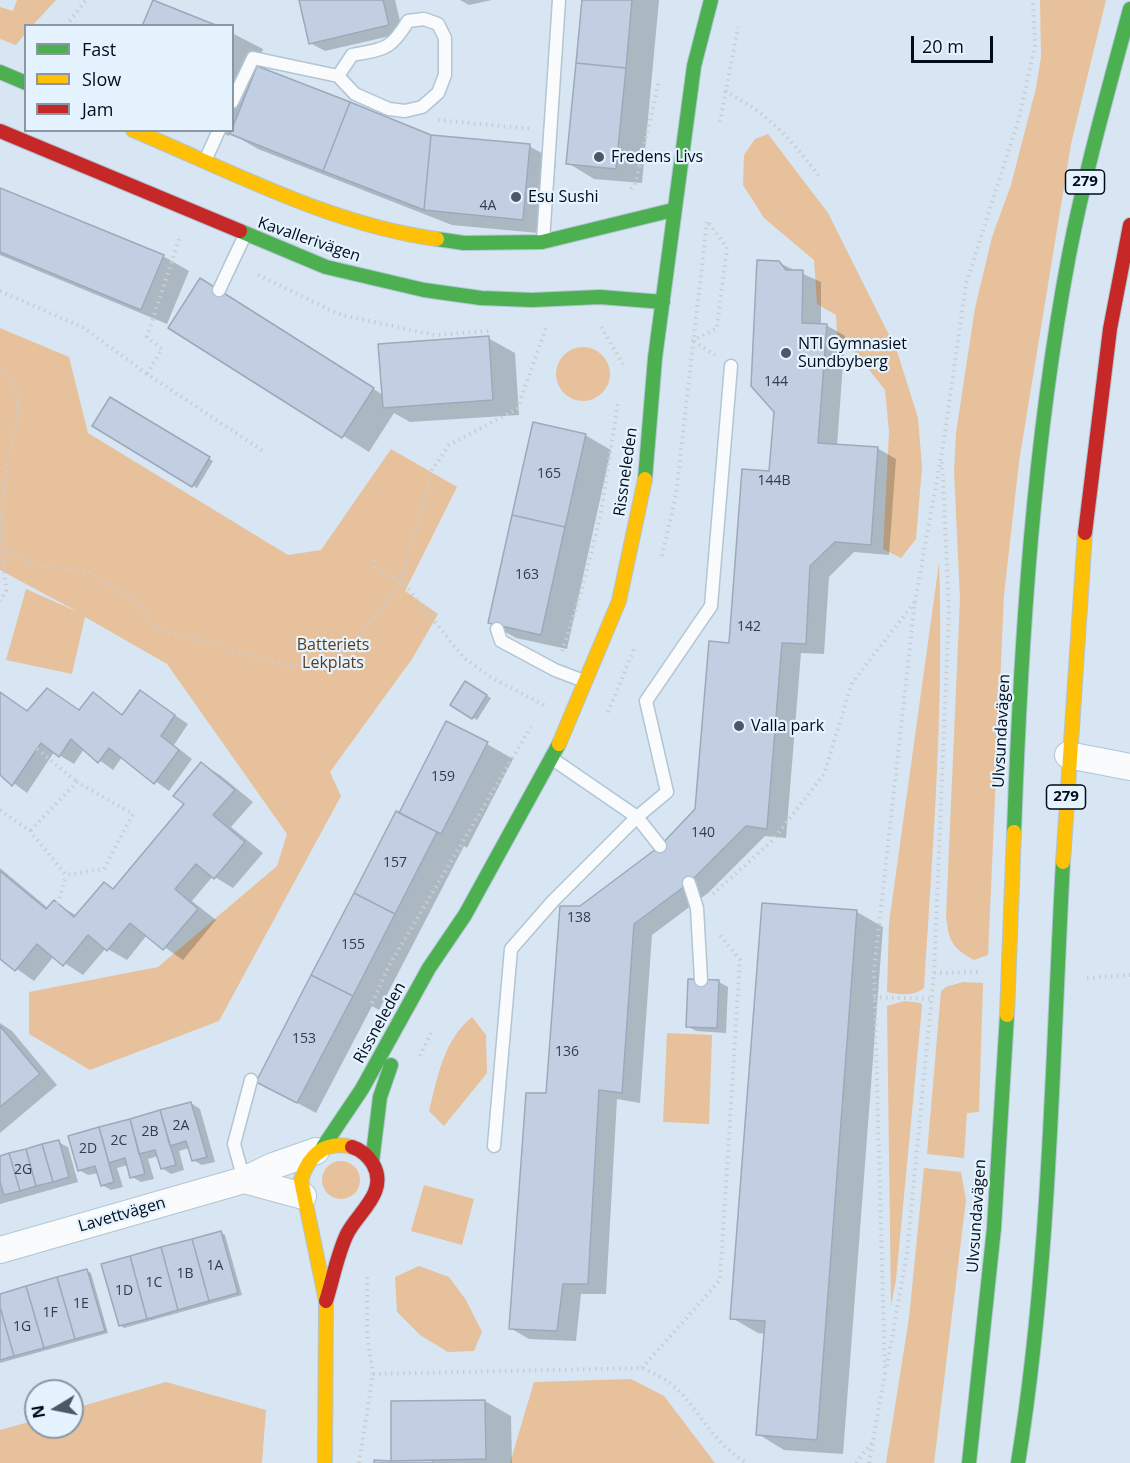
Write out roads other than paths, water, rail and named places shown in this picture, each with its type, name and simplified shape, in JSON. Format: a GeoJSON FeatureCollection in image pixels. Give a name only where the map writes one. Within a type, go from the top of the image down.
{"type":"FeatureCollection","features":[{"type":"Feature","properties":{"kind":"street","name":"Rissneleden"},"geometry":{"type":"LineString","coordinates":[[325,1463],[326,1301],[310,1205],[302,1173],[307,1161],[320,1149],[362,1089],[429,968],[465,915],[553,759],[619,601],[644,485],[673,210],[694,66],[711,0]]}},
{"type":"Feature","properties":{"kind":"street","name":"Ulvsundavägen"},"geometry":{"type":"LineString","coordinates":[[969,1463],[982,1369],[996,1187],[1008,994],[1024,630],[1032,528],[1054,358],[1077,216],[1130,9]]}},
{"type":"Feature","properties":{"kind":"street"},"geometry":{"type":"LineString","coordinates":[[0,72],[24,82]]}},
{"type":"Feature","properties":{"kind":"street","name":"Kavallerivägen"},"geometry":{"type":"LineString","coordinates":[[0,131],[245,236],[326,267],[424,290],[491,298],[600,297],[663,302]]}},
{"type":"Feature","properties":{"kind":"street","name":"Kavallerivägen"},"geometry":{"type":"LineString","coordinates":[[138,132],[320,209],[396,234],[464,243],[542,242],[673,210]]}},
{"type":"Feature","properties":{"kind":"street","name":"279"},"geometry":{"type":"LineString","coordinates":[[1018,1463],[1035,1347],[1063,754],[1087,506],[1110,329],[1130,225]]}},
{"type":"Feature","properties":{"kind":"street"},"geometry":{"type":"LineString","coordinates":[[1024,630],[1034,731]]}},
{"type":"Feature","properties":{"kind":"street"},"geometry":{"type":"LineString","coordinates":[[1063,754],[1130,767]]}},
{"type":"Feature","properties":{"kind":"street","name":"Rissneleden"},"geometry":{"type":"LineString","coordinates":[[326,1301],[347,1234],[373,1197],[377,1184],[372,1162],[380,1097],[386,1073],[439,974],[465,915]]}},
{"type":"Feature","properties":{"kind":"street"},"geometry":{"type":"LineString","coordinates":[[320,1149],[336,1143],[349,1145],[364,1152],[372,1162]]}},
{"type":"Feature","properties":{"kind":"street","name":"Lavettvägen"},"geometry":{"type":"LineString","coordinates":[[0,1250],[244,1180],[273,1166],[320,1149]]}},
{"type":"Feature","properties":{"kind":"street"},"geometry":{"type":"LineString","coordinates":[[244,1180],[310,1205]]}},
{"type":"Feature","properties":{"kind":"street"},"geometry":{"type":"LineString","coordinates":[[339,1219],[353,1216],[365,1209]]}},
{"type":"Feature","properties":{"kind":"lane"},"geometry":{"type":"LineString","coordinates":[[542,242],[560,0]]}},
{"type":"Feature","properties":{"kind":"lane"},"geometry":{"type":"LineString","coordinates":[[234,98],[253,58],[338,76],[355,94],[389,109],[405,111],[422,107],[438,93],[442,84],[445,75],[445,38],[438,24],[424,19],[408,21],[396,41],[381,49],[352,55],[338,76]]}},
{"type":"Feature","properties":{"kind":"lane"},"geometry":{"type":"LineString","coordinates":[[205,162],[218,132]]}},
{"type":"Feature","properties":{"kind":"lane"},"geometry":{"type":"LineString","coordinates":[[219,290],[245,236]]}},
{"type":"Feature","properties":{"kind":"lane"},"geometry":{"type":"LineString","coordinates":[[494,1146],[511,949],[553,901],[637,817],[667,792],[646,701],[711,606],[731,366]]}},
{"type":"Feature","properties":{"kind":"lane"},"geometry":{"type":"LineString","coordinates":[[497,629],[501,641],[555,670],[585,682]]}},
{"type":"Feature","properties":{"kind":"lane"},"geometry":{"type":"LineString","coordinates":[[553,759],[637,817],[660,846]]}},
{"type":"Feature","properties":{"kind":"lane"},"geometry":{"type":"LineString","coordinates":[[689,883],[698,908],[701,980]]}},
{"type":"Feature","properties":{"kind":"lane"},"geometry":{"type":"LineString","coordinates":[[244,1180],[234,1144],[251,1080]]}},
{"type":"Feature","properties":{"kind":"place","name":"Fredens Livs"},"geometry":{"type":"Point","coordinates":[599,157]}},
{"type":"Feature","properties":{"kind":"place","name":"Esu Sushi"},"geometry":{"type":"Point","coordinates":[516,197]}},
{"type":"Feature","properties":{"kind":"place","name":"NTI Gymnasiet Sundbyberg"},"geometry":{"type":"Point","coordinates":[786,353]}},
{"type":"Feature","properties":{"kind":"place","name":"Valla park"},"geometry":{"type":"Point","coordinates":[739,726]}},
{"type":"Feature","properties":{"kind":"park label","name":"Batteriets Lekplats"},"geometry":{"type":"Point","coordinates":[333,654]}}]}
